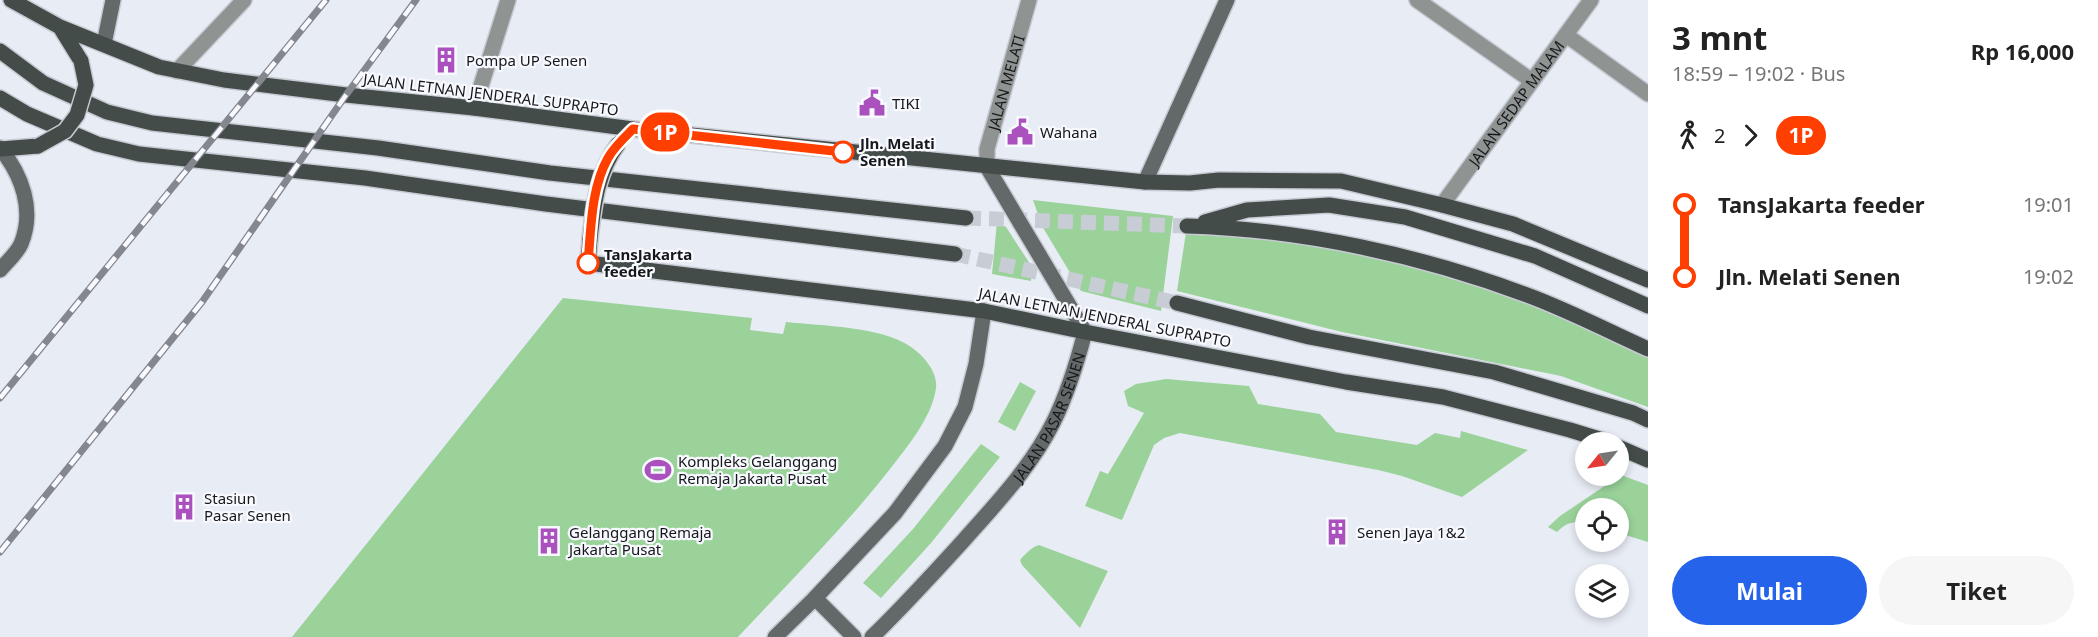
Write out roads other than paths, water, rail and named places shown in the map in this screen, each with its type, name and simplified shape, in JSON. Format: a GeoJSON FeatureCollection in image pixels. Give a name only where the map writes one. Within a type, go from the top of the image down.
{"type":"FeatureCollection","features":[{"type":"Feature","properties":{"kind":"main road","name":"JALAN LETNAN JENDERAL SUPRAPTO"},"geometry":{"type":"LineString","coordinates":[[11,0],[60,27],[159,67],[257,85],[474,108],[633,129],[1145,182],[1190,183],[1219,180],[1341,182],[1512,224],[1648,280]]}},
{"type":"Feature","properties":{"kind":"main road"},"geometry":{"type":"LineString","coordinates":[[104,45],[113,0]]}},
{"type":"Feature","properties":{"kind":"main road"},"geometry":{"type":"LineString","coordinates":[[1145,182],[1227,0]]}},
{"type":"Feature","properties":{"kind":"main road"},"geometry":{"type":"LineString","coordinates":[[0,270],[20,246],[26,226],[26,198],[15,170],[1,148],[38,146],[65,131],[77,115],[86,85],[81,60],[60,27]]}},
{"type":"Feature","properties":{"kind":"main road"},"geometry":{"type":"LineString","coordinates":[[0,51],[43,83],[107,112],[152,123],[378,148],[550,173],[966,218]]}},
{"type":"Feature","properties":{"kind":"main road"},"geometry":{"type":"LineString","coordinates":[[0,98],[27,114],[97,144],[139,154],[365,178],[546,204],[955,254]]}},
{"type":"Feature","properties":{"kind":"main road","name":"JALAN LETNAN JENDERAL SUPRAPTO"},"geometry":{"type":"LineString","coordinates":[[633,129],[608,158],[598,183],[588,263],[984,311],[1346,382],[1443,397],[1576,432]]}},
{"type":"Feature","properties":{"kind":"main road","name":"JALAN PASAR SENEN"},"geometry":{"type":"LineString","coordinates":[[872,637],[917,591],[1027,465],[1053,424],[1070,382],[1085,332],[987,167]]}},
{"type":"Feature","properties":{"kind":"main road"},"geometry":{"type":"LineString","coordinates":[[1648,306],[1535,256],[1405,217],[1329,205],[1247,210],[1187,226],[1236,227],[1338,243],[1430,262],[1528,295],[1648,348]]}},
{"type":"Feature","properties":{"kind":"main road","name":"JALAN LETNAN JENDERAL SUPRAPTO"},"geometry":{"type":"LineString","coordinates":[[1177,303],[1309,337],[1494,372],[1633,413],[1648,420]]}},
{"type":"Feature","properties":{"kind":"main road"},"geometry":{"type":"LineString","coordinates":[[775,637],[895,513],[945,446],[965,407],[976,364],[984,311]]}},
{"type":"Feature","properties":{"kind":"main road"},"geometry":{"type":"LineString","coordinates":[[1629,452],[1648,460]]}},
{"type":"Feature","properties":{"kind":"main road"},"geometry":{"type":"LineString","coordinates":[[815,598],[854,637]]}},
{"type":"Feature","properties":{"kind":"street"},"geometry":{"type":"LineString","coordinates":[[177,71],[244,0]]}},
{"type":"Feature","properties":{"kind":"street"},"geometry":{"type":"LineString","coordinates":[[474,108],[508,0]]}},
{"type":"Feature","properties":{"kind":"street","name":"JALAN MELATI"},"geometry":{"type":"LineString","coordinates":[[987,167],[987,149],[1029,0]]}},
{"type":"Feature","properties":{"kind":"street"},"geometry":{"type":"LineString","coordinates":[[1417,0],[1532,81]]}},
{"type":"Feature","properties":{"kind":"street","name":"JALAN SEDAP MALAM"},"geometry":{"type":"LineString","coordinates":[[1442,205],[1591,0]]}},
{"type":"Feature","properties":{"kind":"street"},"geometry":{"type":"LineString","coordinates":[[1566,35],[1648,94]]}},
{"type":"Feature","properties":{"kind":"tunnel"},"geometry":{"type":"LineString","coordinates":[[966,218],[1187,226]]}},
{"type":"Feature","properties":{"kind":"tunnel"},"geometry":{"type":"LineString","coordinates":[[955,254],[1177,303]]}},
{"type":"Feature","properties":{"kind":"railway"},"geometry":{"type":"LineString","coordinates":[[0,398],[326,0]]}},
{"type":"Feature","properties":{"kind":"railway"},"geometry":{"type":"LineString","coordinates":[[0,552],[202,302],[346,95],[416,0]]}},
{"type":"Feature","properties":{"kind":"place","name":"Pompa UP Senen"},"geometry":{"type":"Point","coordinates":[446,60]}},
{"type":"Feature","properties":{"kind":"place","name":"TIKI"},"geometry":{"type":"Point","coordinates":[872,103]}},
{"type":"Feature","properties":{"kind":"place","name":"Wahana"},"geometry":{"type":"Point","coordinates":[1020,132]}},
{"type":"Feature","properties":{"kind":"place","name":"Jln. Melati Senen"},"geometry":{"type":"Point","coordinates":[843,152]}},
{"type":"Feature","properties":{"kind":"place","name":"TansJakarta feeder"},"geometry":{"type":"Point","coordinates":[588,263]}},
{"type":"Feature","properties":{"kind":"place","name":"Kompleks Gelanggang Remaja Jakarta Pusat"},"geometry":{"type":"Point","coordinates":[658,470]}},
{"type":"Feature","properties":{"kind":"place","name":"Stasiun Pasar Senen"},"geometry":{"type":"Point","coordinates":[184,507]}},
{"type":"Feature","properties":{"kind":"place","name":"Senen Jaya 1&2"},"geometry":{"type":"Point","coordinates":[1337,532]}},
{"type":"Feature","properties":{"kind":"place","name":"Gelanggang Remaja Jakarta Pusat"},"geometry":{"type":"Point","coordinates":[549,541]}}]}
